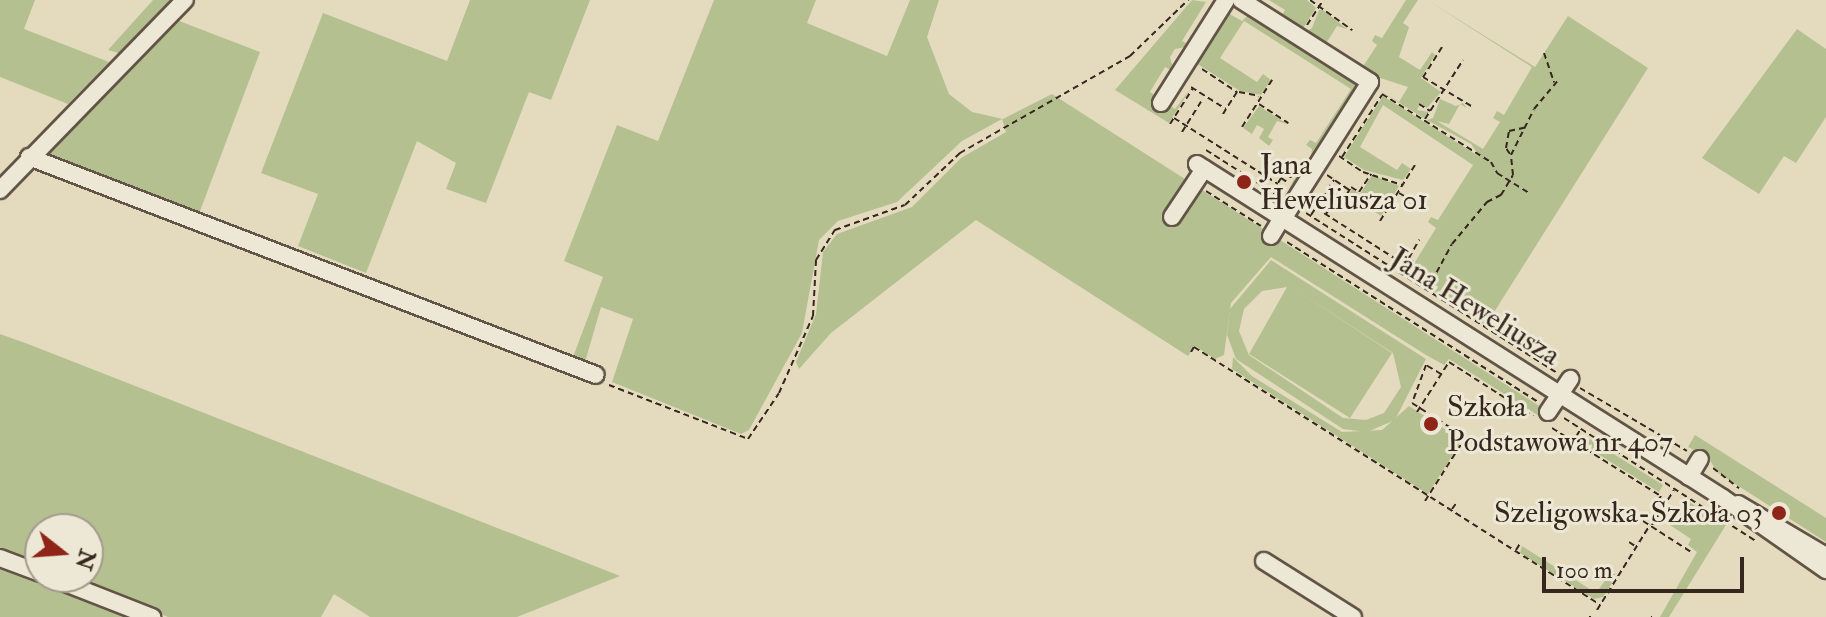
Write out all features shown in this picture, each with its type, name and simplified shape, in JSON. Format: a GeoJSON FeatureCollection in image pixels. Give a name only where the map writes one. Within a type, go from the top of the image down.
{"type":"FeatureCollection","features":[{"type":"Feature","properties":{"kind":"street"},"geometry":{"type":"LineString","coordinates":[[0,190],[185,0]]}},
{"type":"Feature","properties":{"kind":"street"},"geometry":{"type":"LineString","coordinates":[[1161,103],[1226,0]]}},
{"type":"Feature","properties":{"kind":"street"},"geometry":{"type":"LineString","coordinates":[[1241,0],[1375,90],[1335,154],[1307,166],[1273,234]]}},
{"type":"Feature","properties":{"kind":"street"},"geometry":{"type":"LineString","coordinates":[[29,157],[596,375]]}},
{"type":"Feature","properties":{"kind":"street"},"geometry":{"type":"LineString","coordinates":[[1172,217],[1204,159]]}},
{"type":"Feature","properties":{"kind":"street","name":"Jana Heweliusza"},"geometry":{"type":"LineString","coordinates":[[1204,159],[1723,498],[1826,570]]}},
{"type":"Feature","properties":{"kind":"street"},"geometry":{"type":"LineString","coordinates":[[1546,415],[1569,380]]}},
{"type":"Feature","properties":{"kind":"street"},"geometry":{"type":"LineString","coordinates":[[1689,477],[1698,458]]}},
{"type":"Feature","properties":{"kind":"street","name":"Jana Heweliusza"},"geometry":{"type":"LineString","coordinates":[[1723,498],[1758,513],[1826,556]]}},
{"type":"Feature","properties":{"kind":"street"},"geometry":{"type":"LineString","coordinates":[[0,558],[24,567]]}},
{"type":"Feature","properties":{"kind":"street"},"geometry":{"type":"LineString","coordinates":[[1264,561],[1353,617]]}},
{"type":"Feature","properties":{"kind":"street"},"geometry":{"type":"LineString","coordinates":[[91,593],[152,617]]}},
{"type":"Feature","properties":{"kind":"path"},"geometry":{"type":"LineString","coordinates":[[596,375],[604,383],[748,439],[779,393],[813,316],[816,260],[835,230],[905,205],[960,153],[1130,56],[1188,0]]}},
{"type":"Feature","properties":{"kind":"path"},"geometry":{"type":"LineString","coordinates":[[1310,0],[1352,30]]}},
{"type":"Feature","properties":{"kind":"path"},"geometry":{"type":"LineString","coordinates":[[1299,37],[1323,0]]}},
{"type":"Feature","properties":{"kind":"path"},"geometry":{"type":"LineString","coordinates":[[1442,47],[1423,77],[1459,102],[1473,107]]}},
{"type":"Feature","properties":{"kind":"path"},"geometry":{"type":"LineString","coordinates":[[1544,53],[1555,83]]}},
{"type":"Feature","properties":{"kind":"path"},"geometry":{"type":"LineString","coordinates":[[1425,120],[1463,60]]}},
{"type":"Feature","properties":{"kind":"path"},"geometry":{"type":"LineString","coordinates":[[1194,64],[1237,92],[1261,98]]}},
{"type":"Feature","properties":{"kind":"path"},"geometry":{"type":"LineString","coordinates":[[1177,78],[1226,109]]}},
{"type":"Feature","properties":{"kind":"path"},"geometry":{"type":"LineString","coordinates":[[1427,290],[1452,244],[1510,181],[1511,155],[1528,127],[1534,109],[1559,79]]}},
{"type":"Feature","properties":{"kind":"path"},"geometry":{"type":"LineString","coordinates":[[1242,127],[1272,80]]}},
{"type":"Feature","properties":{"kind":"path"},"geometry":{"type":"LineString","coordinates":[[1170,124],[1193,88]]}},
{"type":"Feature","properties":{"kind":"path"},"geometry":{"type":"LineString","coordinates":[[1402,185],[1371,174],[1335,154],[1375,90],[1425,120],[1529,193]]}},
{"type":"Feature","properties":{"kind":"path"},"geometry":{"type":"LineString","coordinates":[[1223,114],[1237,92]]}},
{"type":"Feature","properties":{"kind":"path"},"geometry":{"type":"LineString","coordinates":[[1182,132],[1201,102]]}},
{"type":"Feature","properties":{"kind":"path"},"geometry":{"type":"LineString","coordinates":[[1258,103],[1288,123]]}},
{"type":"Feature","properties":{"kind":"path"},"geometry":{"type":"LineString","coordinates":[[1419,104],[1431,111]]}},
{"type":"Feature","properties":{"kind":"path"},"geometry":{"type":"LineString","coordinates":[[1174,118],[1278,184]]}},
{"type":"Feature","properties":{"kind":"path"},"geometry":{"type":"LineString","coordinates":[[1511,155],[1506,148],[1509,131],[1528,127]]}},
{"type":"Feature","properties":{"kind":"path"},"geometry":{"type":"LineString","coordinates":[[1215,144],[1204,159],[1243,173],[1272,192],[1282,199],[1285,213]]}},
{"type":"Feature","properties":{"kind":"path"},"geometry":{"type":"LineString","coordinates":[[1243,173],[1248,165]]}},
{"type":"Feature","properties":{"kind":"path"},"geometry":{"type":"LineString","coordinates":[[1380,221],[1415,165]]}},
{"type":"Feature","properties":{"kind":"path"},"geometry":{"type":"LineString","coordinates":[[1287,182],[1307,166],[1349,190],[1359,192],[1371,174]]}},
{"type":"Feature","properties":{"kind":"path"},"geometry":{"type":"LineString","coordinates":[[1272,192],[1281,178],[1287,182],[1291,185],[1282,199]]}},
{"type":"Feature","properties":{"kind":"path"},"geometry":{"type":"LineString","coordinates":[[1310,216],[1334,180]]}},
{"type":"Feature","properties":{"kind":"path"},"geometry":{"type":"LineString","coordinates":[[1199,187],[1546,415],[1572,443],[1661,496],[1644,522],[1691,552]]}},
{"type":"Feature","properties":{"kind":"path"},"geometry":{"type":"LineString","coordinates":[[1326,214],[1338,196],[1328,189]]}},
{"type":"Feature","properties":{"kind":"path"},"geometry":{"type":"LineString","coordinates":[[1347,194],[1349,190]]}},
{"type":"Feature","properties":{"kind":"path"},"geometry":{"type":"LineString","coordinates":[[1398,192],[1413,201]]}},
{"type":"Feature","properties":{"kind":"path"},"geometry":{"type":"LineString","coordinates":[[1297,208],[1698,458]]}},
{"type":"Feature","properties":{"kind":"path"},"geometry":{"type":"LineString","coordinates":[[1316,208],[1399,261]]}},
{"type":"Feature","properties":{"kind":"path"},"geometry":{"type":"LineString","coordinates":[[1335,232],[1340,223]]}},
{"type":"Feature","properties":{"kind":"path"},"geometry":{"type":"LineString","coordinates":[[1408,259],[1419,240]]}},
{"type":"Feature","properties":{"kind":"path"},"geometry":{"type":"LineString","coordinates":[[1364,250],[1369,242]]}},
{"type":"Feature","properties":{"kind":"path"},"geometry":{"type":"LineString","coordinates":[[1393,269],[1402,255],[1413,261],[1404,276]]}},
{"type":"Feature","properties":{"kind":"path"},"geometry":{"type":"LineString","coordinates":[[1191,352],[1194,347],[1600,605]]}},
{"type":"Feature","properties":{"kind":"path"},"geometry":{"type":"LineString","coordinates":[[1419,410],[1449,362],[1485,386],[1581,429],[1762,544]]}},
{"type":"Feature","properties":{"kind":"path"},"geometry":{"type":"LineString","coordinates":[[1441,374],[1426,365],[1412,403],[1473,442]]}},
{"type":"Feature","properties":{"kind":"path"},"geometry":{"type":"LineString","coordinates":[[1572,443],[1581,429]]}},
{"type":"Feature","properties":{"kind":"path"},"geometry":{"type":"LineString","coordinates":[[1425,501],[1466,437]]}},
{"type":"Feature","properties":{"kind":"path"},"geometry":{"type":"LineString","coordinates":[[1597,610],[1675,489]]}},
{"type":"Feature","properties":{"kind":"path"},"geometry":{"type":"LineString","coordinates":[[1451,510],[1457,502]]}},
{"type":"Feature","properties":{"kind":"path"},"geometry":{"type":"LineString","coordinates":[[1515,551],[1521,542]]}},
{"type":"Feature","properties":{"kind":"path"},"geometry":{"type":"LineString","coordinates":[[1629,542],[1636,547]]}},
{"type":"Feature","properties":{"kind":"path"},"geometry":{"type":"LineString","coordinates":[[1609,572],[1617,578]]}},
{"type":"Feature","properties":{"kind":"green space"},"geometry":{"type":"Polygon","coordinates":[[[0,0],[35,0],[24,29],[109,62],[68,104],[0,77],[0,0]]]}},
{"type":"Feature","properties":{"kind":"green space"},"geometry":{"type":"Polygon","coordinates":[[[153,0],[176,0],[122,54],[108,50],[153,0]]]}},
{"type":"Feature","properties":{"kind":"green space"},"geometry":{"type":"Polygon","coordinates":[[[470,0],[590,0],[551,100],[529,92],[486,203],[446,189],[456,163],[417,141],[366,273],[298,246],[318,194],[261,173],[323,13],[447,61],[470,0]]]}},
{"type":"Feature","properties":{"kind":"green space"},"geometry":{"type":"Polygon","coordinates":[[[714,0],[816,0],[807,23],[887,56],[910,0],[939,0],[927,37],[949,94],[972,112],[1003,119],[1052,94],[1544,409],[1539,416],[1449,359],[1444,365],[1426,355],[1271,257],[1231,303],[1224,355],[1215,359],[1195,346],[1188,356],[976,220],[831,333],[799,369],[796,362],[816,314],[823,252],[837,234],[912,207],[961,158],[1006,132],[1002,119],[962,141],[897,202],[838,221],[819,240],[802,333],[749,430],[741,434],[612,382],[633,319],[601,307],[585,362],[573,357],[603,277],[564,261],[617,125],[658,141],[714,0]]]}},
{"type":"Feature","properties":{"kind":"green space"},"geometry":{"type":"Polygon","coordinates":[[[1192,0],[1206,2],[1182,41],[1191,46],[1175,49],[1170,57],[1174,72],[1165,67],[1150,92],[1175,109],[1191,88],[1169,123],[1115,90],[1192,0]]]}},
{"type":"Feature","properties":{"kind":"green space"},"geometry":{"type":"Polygon","coordinates":[[[1269,0],[1307,0],[1316,8],[1302,30],[1280,19],[1285,10],[1269,0]]]}},
{"type":"Feature","properties":{"kind":"green space"},"geometry":{"type":"Polygon","coordinates":[[[1406,0],[1418,0],[1403,23],[1409,27],[1399,57],[1420,70],[1432,52],[1435,55],[1421,78],[1441,92],[1427,108],[1420,104],[1417,110],[1429,112],[1424,118],[1375,88],[1399,102],[1408,87],[1371,75],[1303,34],[1312,28],[1319,10],[1323,10],[1347,29],[1337,26],[1325,45],[1362,68],[1377,45],[1372,41],[1375,35],[1382,38],[1406,0]]]}},
{"type":"Feature","properties":{"kind":"green space"},"geometry":{"type":"Polygon","coordinates":[[[1427,0],[1535,67],[1568,16],[1648,68],[1486,325],[1407,275],[1436,228],[1428,222],[1431,217],[1438,220],[1473,165],[1383,105],[1360,147],[1397,170],[1402,163],[1411,169],[1403,180],[1364,170],[1344,157],[1383,96],[1480,157],[1471,144],[1427,120],[1433,118],[1440,99],[1456,106],[1460,104],[1449,124],[1437,121],[1483,149],[1500,122],[1493,118],[1497,111],[1504,115],[1532,67],[1427,0]]]}},
{"type":"Feature","properties":{"kind":"green space"},"geometry":{"type":"Polygon","coordinates":[[[1228,13],[1242,21],[1248,15],[1358,85],[1289,201],[1285,198],[1293,181],[1311,156],[1312,149],[1306,145],[1310,140],[1316,143],[1351,89],[1244,21],[1220,58],[1257,82],[1263,74],[1271,80],[1261,95],[1240,91],[1196,63],[1228,13]]]}},
{"type":"Feature","properties":{"kind":"green space"},"geometry":{"type":"Polygon","coordinates":[[[174,19],[260,52],[197,219],[45,157],[45,147],[174,19]]]}},
{"type":"Feature","properties":{"kind":"green space"},"geometry":{"type":"Polygon","coordinates":[[[1797,29],[1826,49],[1826,117],[1796,163],[1784,156],[1759,194],[1702,158],[1797,29]]]}},
{"type":"Feature","properties":{"kind":"green space"},"geometry":{"type":"Polygon","coordinates":[[[1259,106],[1287,124],[1277,121],[1268,137],[1273,140],[1269,146],[1259,138],[1264,129],[1257,125],[1252,134],[1243,128],[1259,106]]]}},
{"type":"Feature","properties":{"kind":"green space"},"geometry":{"type":"Polygon","coordinates":[[[1372,175],[1399,186],[1381,216],[1372,210],[1377,202],[1366,195],[1362,200],[1348,195],[1352,189],[1360,194],[1372,175]]]}},
{"type":"Feature","properties":{"kind":"green space"},"geometry":{"type":"Polygon","coordinates":[[[1271,260],[1426,359],[1395,420],[1367,432],[1343,429],[1236,359],[1227,335],[1230,309],[1271,260]],[[1287,287],[1262,291],[1244,309],[1239,331],[1249,355],[1343,418],[1366,420],[1384,413],[1401,387],[1393,353],[1296,290],[1392,353],[1350,418],[1249,354],[1287,287]]]}},
{"type":"Feature","properties":{"kind":"green space"},"geometry":{"type":"Polygon","coordinates":[[[0,334],[620,576],[517,617],[370,617],[334,594],[321,617],[168,617],[104,592],[104,513],[24,513],[24,561],[0,552],[0,334]]]}},
{"type":"Feature","properties":{"kind":"green space"},"geometry":{"type":"Polygon","coordinates":[[[1233,357],[1252,376],[1342,432],[1382,430],[1409,406],[1462,440],[1428,494],[1232,369],[1233,357]]]}},
{"type":"Feature","properties":{"kind":"green space"},"geometry":{"type":"Polygon","coordinates":[[[1695,435],[1826,518],[1826,542],[1718,473],[1707,456],[1688,447],[1695,435]]]}},
{"type":"Feature","properties":{"kind":"green space"},"geometry":{"type":"Polygon","coordinates":[[[1590,439],[1663,485],[1659,492],[1585,446],[1590,439]]]}},
{"type":"Feature","properties":{"kind":"green space"},"geometry":{"type":"Polygon","coordinates":[[[1686,500],[1726,525],[1669,617],[1660,617],[1697,552],[1688,545],[1691,539],[1670,525],[1686,500]]]}},
{"type":"Feature","properties":{"kind":"green space"},"geometry":{"type":"Polygon","coordinates":[[[1522,546],[1596,593],[1607,578],[1612,583],[1603,597],[1594,599],[1520,553],[1522,546]]]}},
{"type":"Feature","properties":{"kind":"green space"},"geometry":{"type":"Polygon","coordinates":[[[0,569],[24,578],[24,593],[63,593],[126,617],[0,617],[0,569]]]}},
{"type":"Feature","properties":{"kind":"place","name":"Jana Heweliusza 01"},"geometry":{"type":"Point","coordinates":[1244,182]}},
{"type":"Feature","properties":{"kind":"place","name":"Szkoła Podstawowa nr 407"},"geometry":{"type":"Point","coordinates":[1431,424]}},
{"type":"Feature","properties":{"kind":"place","name":"Szeligowska-Szkoła 03"},"geometry":{"type":"Point","coordinates":[1779,513]}}]}
